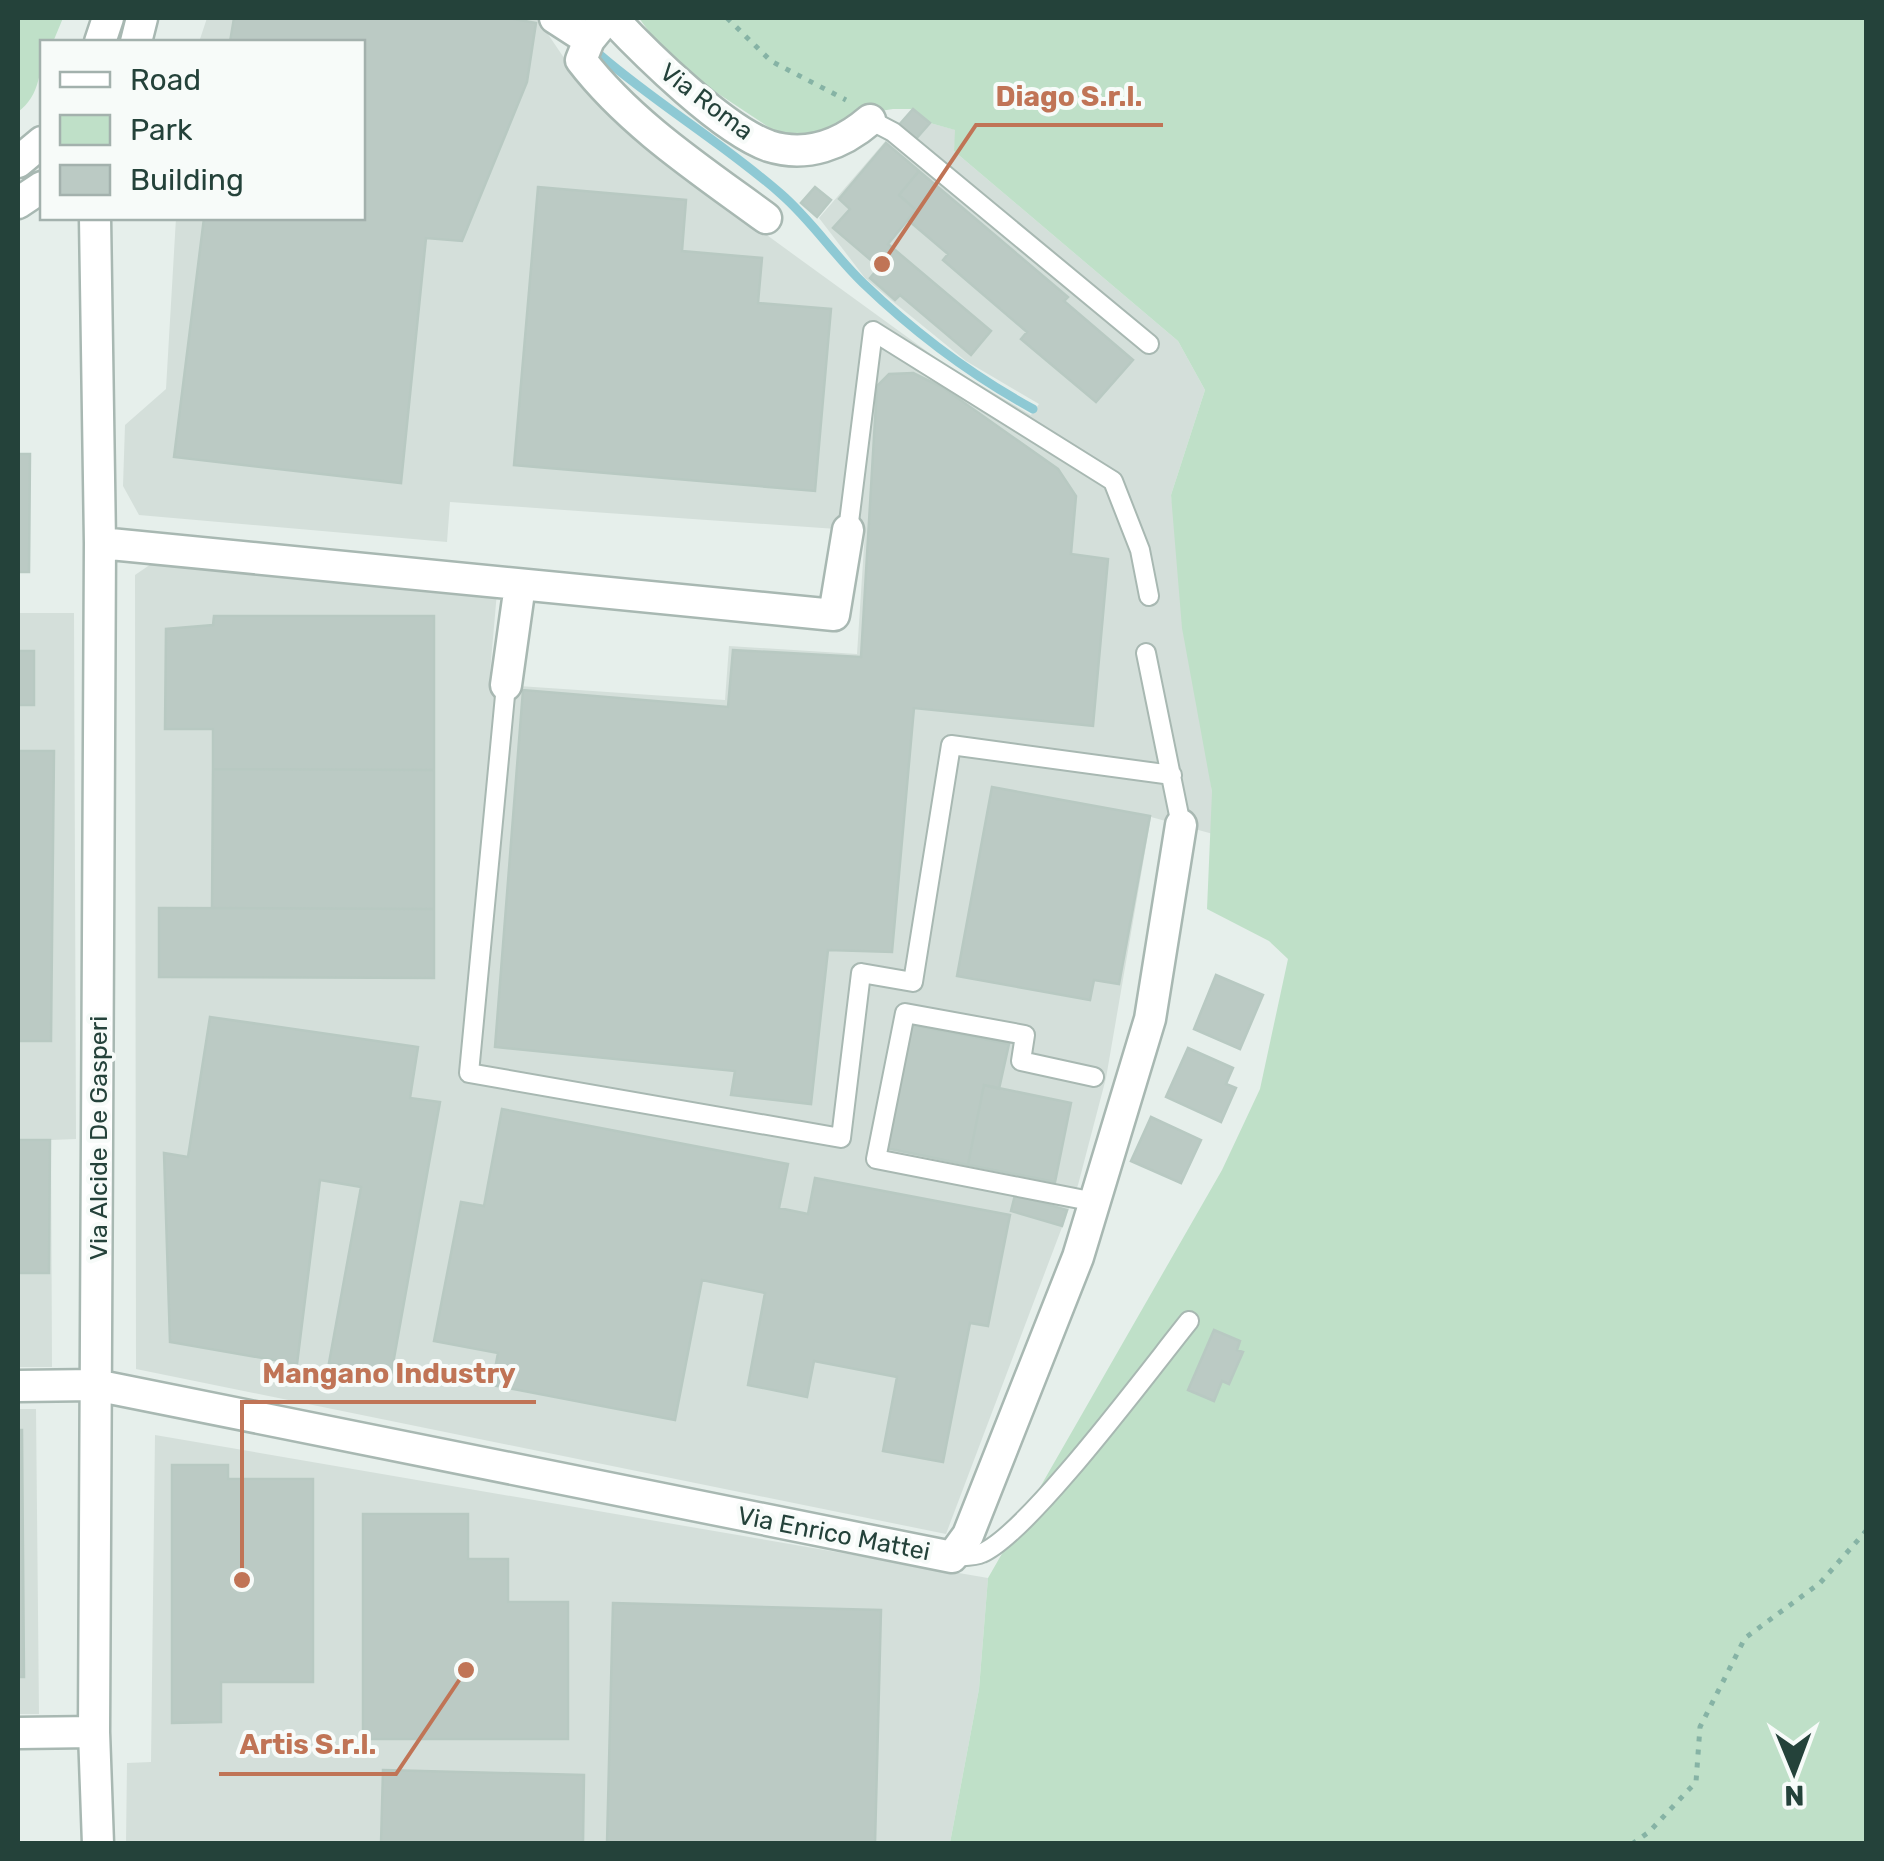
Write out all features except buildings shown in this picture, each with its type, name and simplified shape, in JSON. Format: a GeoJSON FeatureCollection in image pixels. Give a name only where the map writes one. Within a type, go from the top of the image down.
{"type":"FeatureCollection","features":[{"type":"Feature","properties":{"kind":"street","name":"Via Roma"},"geometry":{"type":"LineString","coordinates":[[555,18],[603,25],[647,55],[710,108],[768,146],[802,150],[832,145],[848,139],[861,112]]}},
{"type":"Feature","properties":{"kind":"street"},"geometry":{"type":"LineString","coordinates":[[603,25],[581,60],[598,83],[680,154],[766,218]]}},
{"type":"Feature","properties":{"kind":"street"},"geometry":{"type":"LineString","coordinates":[[18,162],[40,144]]}},
{"type":"Feature","properties":{"kind":"street"},"geometry":{"type":"LineString","coordinates":[[18,203],[40,188]]}},
{"type":"Feature","properties":{"kind":"street","name":"Via Alcide De Gasperi"},"geometry":{"type":"LineString","coordinates":[[95,220],[100,543],[94,1732],[98,1844]]}},
{"type":"Feature","properties":{"kind":"street"},"geometry":{"type":"LineString","coordinates":[[100,543],[834,615],[848,530]]}},
{"type":"Feature","properties":{"kind":"street"},"geometry":{"type":"LineString","coordinates":[[506,685],[520,585]]}},
{"type":"Feature","properties":{"kind":"street","name":"Via Enrico Mattei"},"geometry":{"type":"LineString","coordinates":[[18,1386],[95,1385],[952,1557],[974,1521],[1078,1256],[1095,1202],[1161,970],[1181,825]]}},
{"type":"Feature","properties":{"kind":"street"},"geometry":{"type":"LineString","coordinates":[[18,1733],[94,1732]]}},
{"type":"Feature","properties":{"kind":"lane"},"geometry":{"type":"LineString","coordinates":[[861,112],[892,132],[1150,344]]}},
{"type":"Feature","properties":{"kind":"lane"},"geometry":{"type":"LineString","coordinates":[[848,530],[874,331],[1113,480],[1140,550],[1148,596]]}},
{"type":"Feature","properties":{"kind":"lane"},"geometry":{"type":"LineString","coordinates":[[1146,653],[1181,825]]}},
{"type":"Feature","properties":{"kind":"lane"},"geometry":{"type":"LineString","coordinates":[[506,685],[469,1072],[841,1138],[861,973],[913,982],[951,745],[1172,776]]}},
{"type":"Feature","properties":{"kind":"lane"},"geometry":{"type":"LineString","coordinates":[[1094,1077],[1021,1062],[1025,1035],[905,1013],[876,1159],[1095,1202]]}},
{"type":"Feature","properties":{"kind":"lane"},"geometry":{"type":"LineString","coordinates":[[952,1557],[981,1554],[1004,1540],[1088,1446],[1189,1321]]}},
{"type":"Feature","properties":{"kind":"path"},"geometry":{"type":"LineString","coordinates":[[727,18],[771,61],[861,112]]}},
{"type":"Feature","properties":{"kind":"path"},"geometry":{"type":"LineString","coordinates":[[1632,1844],[1650,1832],[1696,1782],[1700,1727],[1745,1638],[1820,1583],[1866,1531]]}},
{"type":"Feature","properties":{"kind":"shaded area"},"geometry":{"type":"Polygon","coordinates":[[[207,18],[537,18],[581,83],[662,159],[943,363],[1031,415],[1039,404],[966,361],[891,300],[865,278],[819,218],[913,109],[930,123],[956,130],[954,151],[1178,341],[1205,390],[1171,495],[1212,792],[1213,834],[1151,817],[1106,1078],[1078,1185],[946,1534],[136,1369],[135,575],[154,562],[497,592],[489,684],[725,700],[729,646],[857,654],[865,531],[450,502],[447,542],[139,515],[123,486],[125,425],[166,389],[176,220],[365,220],[365,40],[200,40],[207,18]]]}},
{"type":"Feature","properties":{"kind":"shaded area"},"geometry":{"type":"Polygon","coordinates":[[[18,613],[74,613],[76,1139],[51,1140],[52,1367],[18,1367],[18,613]]]}},
{"type":"Feature","properties":{"kind":"shaded area"},"geometry":{"type":"Polygon","coordinates":[[[18,1409],[36,1409],[39,1714],[18,1714],[18,1409]]]}},
{"type":"Feature","properties":{"kind":"shaded area"},"geometry":{"type":"Polygon","coordinates":[[[155,1435],[988,1578],[979,1689],[950,1843],[126,1844],[127,1763],[151,1762],[155,1435]]]}},
{"type":"Feature","properties":{"kind":"green space"},"geometry":{"type":"Polygon","coordinates":[[[18,18],[63,18],[54,40],[40,40],[40,71],[35,90],[18,112],[18,18]]]}},
{"type":"Feature","properties":{"kind":"green space"},"geometry":{"type":"Polygon","coordinates":[[[639,18],[1866,18],[1866,1843],[950,1843],[979,1689],[988,1578],[1222,1170],[1260,1089],[1288,959],[1269,941],[1207,909],[1212,792],[1182,628],[1171,495],[1205,390],[1178,341],[954,151],[955,130],[930,123],[913,109],[893,109],[867,113],[856,124],[788,140],[672,63],[639,18]]]}},
{"type":"Feature","properties":{"kind":"waterway"},"geometry":{"type":"LineString","coordinates":[[600,55],[781,194],[863,283],[923,336],[1033,409]]}},
{"type":"Feature","properties":{"kind":"place","name":"Diago S.r.l."},"geometry":{"type":"Point","coordinates":[882,264]}},
{"type":"Feature","properties":{"kind":"place","name":"Mangano Industry"},"geometry":{"type":"Point","coordinates":[242,1580]}},
{"type":"Feature","properties":{"kind":"place","name":"Artis S.r.l."},"geometry":{"type":"Point","coordinates":[466,1670]}}]}
